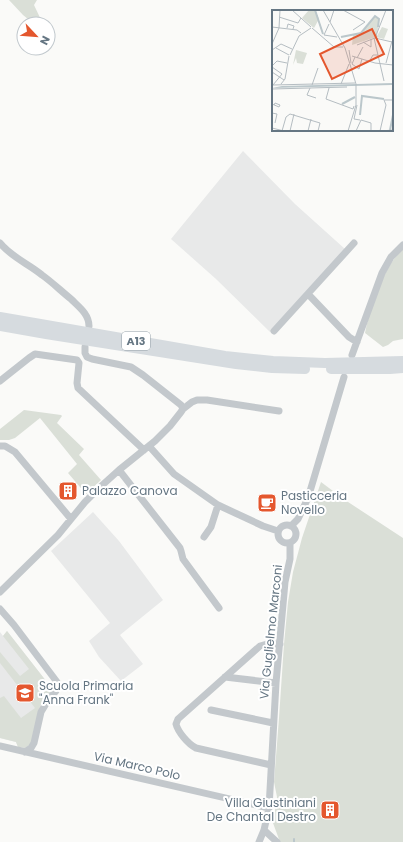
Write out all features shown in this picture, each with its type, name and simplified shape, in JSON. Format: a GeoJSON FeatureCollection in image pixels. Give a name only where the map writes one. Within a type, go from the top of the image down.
{"type":"FeatureCollection","features":[{"type":"Feature","properties":{"kind":"highway","name":"A13"},"geometry":{"type":"LineString","coordinates":[[0,317],[272,364]]}},
{"type":"Feature","properties":{"kind":"highway","name":"A13"},"geometry":{"type":"LineString","coordinates":[[0,326],[236,364],[325,363],[391,365],[403,368]]}},
{"type":"Feature","properties":{"kind":"highway","name":"A13"},"geometry":{"type":"LineString","coordinates":[[391,365],[403,361]]}},
{"type":"Feature","properties":{"kind":"street"},"geometry":{"type":"LineString","coordinates":[[274,330],[354,243]]}},
{"type":"Feature","properties":{"kind":"street"},"geometry":{"type":"LineString","coordinates":[[0,244],[55,285],[87,316],[90,326]]}},
{"type":"Feature","properties":{"kind":"street"},"geometry":{"type":"LineString","coordinates":[[352,355],[382,273],[391,257],[403,245]]}},
{"type":"Feature","properties":{"kind":"street"},"geometry":{"type":"LineString","coordinates":[[308,294],[349,337],[357,342]]}},
{"type":"Feature","properties":{"kind":"street"},"geometry":{"type":"LineString","coordinates":[[85,347],[87,357],[131,367],[181,405],[183,409]]}},
{"type":"Feature","properties":{"kind":"street"},"geometry":{"type":"LineString","coordinates":[[0,381],[35,354],[77,360],[79,363],[78,388],[174,474],[218,504],[263,526],[278,530]]}},
{"type":"Feature","properties":{"kind":"street"},"geometry":{"type":"LineString","coordinates":[[290,543],[281,542],[278,537],[278,530],[282,526],[291,526],[298,519],[308,498],[344,377]]}},
{"type":"Feature","properties":{"kind":"street"},"geometry":{"type":"LineString","coordinates":[[0,592],[44,550],[85,502],[170,426],[183,409],[192,402],[197,400],[207,400],[279,411]]}},
{"type":"Feature","properties":{"kind":"street"},"geometry":{"type":"LineString","coordinates":[[0,446],[5,446],[16,452],[70,519]]}},
{"type":"Feature","properties":{"kind":"street"},"geometry":{"type":"LineString","coordinates":[[119,470],[180,548],[183,559],[219,608]]}},
{"type":"Feature","properties":{"kind":"street"},"geometry":{"type":"LineString","coordinates":[[204,537],[211,527],[218,504]]}},
{"type":"Feature","properties":{"kind":"street","name":"Via Guglielmo Marconi"},"geometry":{"type":"LineString","coordinates":[[259,842],[264,830],[269,808],[273,722],[285,582],[290,559],[290,543],[296,536],[295,530],[291,526]]}},
{"type":"Feature","properties":{"kind":"street"},"geometry":{"type":"LineString","coordinates":[[2,611],[57,682],[58,686],[44,707],[39,719],[34,744],[25,752]]}},
{"type":"Feature","properties":{"kind":"street"},"geometry":{"type":"LineString","coordinates":[[270,765],[196,748],[187,742],[176,724],[178,719],[226,678],[260,646],[267,644],[280,644]]}},
{"type":"Feature","properties":{"kind":"street"},"geometry":{"type":"LineString","coordinates":[[226,678],[276,683]]}},
{"type":"Feature","properties":{"kind":"street"},"geometry":{"type":"LineString","coordinates":[[211,710],[273,722]]}},
{"type":"Feature","properties":{"kind":"street","name":"Via Marco Polo"},"geometry":{"type":"LineString","coordinates":[[0,746],[269,808]]}},
{"type":"Feature","properties":{"kind":"street"},"geometry":{"type":"LineString","coordinates":[[264,830],[277,842]]}},
{"type":"Feature","properties":{"kind":"shaded area"},"geometry":{"type":"Polygon","coordinates":[[[9,0],[37,0],[34,5],[39,16],[23,15],[9,0]]]}},
{"type":"Feature","properties":{"kind":"shaded area"},"geometry":{"type":"Polygon","coordinates":[[[243,151],[295,204],[345,249],[270,332],[216,279],[171,239],[243,151]]]}},
{"type":"Feature","properties":{"kind":"shaded area"},"geometry":{"type":"Polygon","coordinates":[[[403,249],[403,339],[393,341],[383,347],[365,333],[374,300],[384,276],[396,256],[403,249]]]}},
{"type":"Feature","properties":{"kind":"shaded area"},"geometry":{"type":"Polygon","coordinates":[[[24,410],[62,416],[57,423],[84,449],[79,455],[101,480],[86,494],[68,473],[77,464],[40,418],[15,438],[0,440],[0,429],[24,410]]]}},
{"type":"Feature","properties":{"kind":"shaded area"},"geometry":{"type":"Polygon","coordinates":[[[321,482],[345,500],[403,538],[403,842],[280,842],[273,823],[277,797],[274,782],[288,602],[293,572],[302,538],[321,482]]]}},
{"type":"Feature","properties":{"kind":"shaded area"},"geometry":{"type":"Polygon","coordinates":[[[93,512],[119,541],[163,600],[120,635],[143,664],[121,681],[99,657],[89,641],[110,623],[51,551],[93,512]]]}},
{"type":"Feature","properties":{"kind":"shaded area","name":"Scuola Primaria \"Anna Frank\""},"geometry":{"type":"Polygon","coordinates":[[[7,631],[51,686],[47,697],[18,747],[16,742],[0,738],[0,632],[3,636],[7,631]]]}},
{"type":"Feature","properties":{"kind":"shaded area","name":"Scuola Primaria \"Anna Frank\""},"geometry":{"type":"Polygon","coordinates":[[[7,631],[53,689],[40,706],[31,744],[25,748],[18,747],[16,742],[0,738],[0,698],[4,696],[21,718],[35,708],[0,663],[0,652],[20,676],[29,669],[3,636],[7,631]]]}},
{"type":"Feature","properties":{"kind":"place","name":"Palazzo Canova"},"geometry":{"type":"Point","coordinates":[68,491]}},
{"type":"Feature","properties":{"kind":"place","name":"Pasticceria Novello"},"geometry":{"type":"Point","coordinates":[267,503]}},
{"type":"Feature","properties":{"kind":"place","name":"Scuola Primaria \"Anna Frank\""},"geometry":{"type":"Point","coordinates":[25,693]}},
{"type":"Feature","properties":{"kind":"place","name":"Villa Giustiniani De Chantal Destro"},"geometry":{"type":"Point","coordinates":[330,810]}}]}
